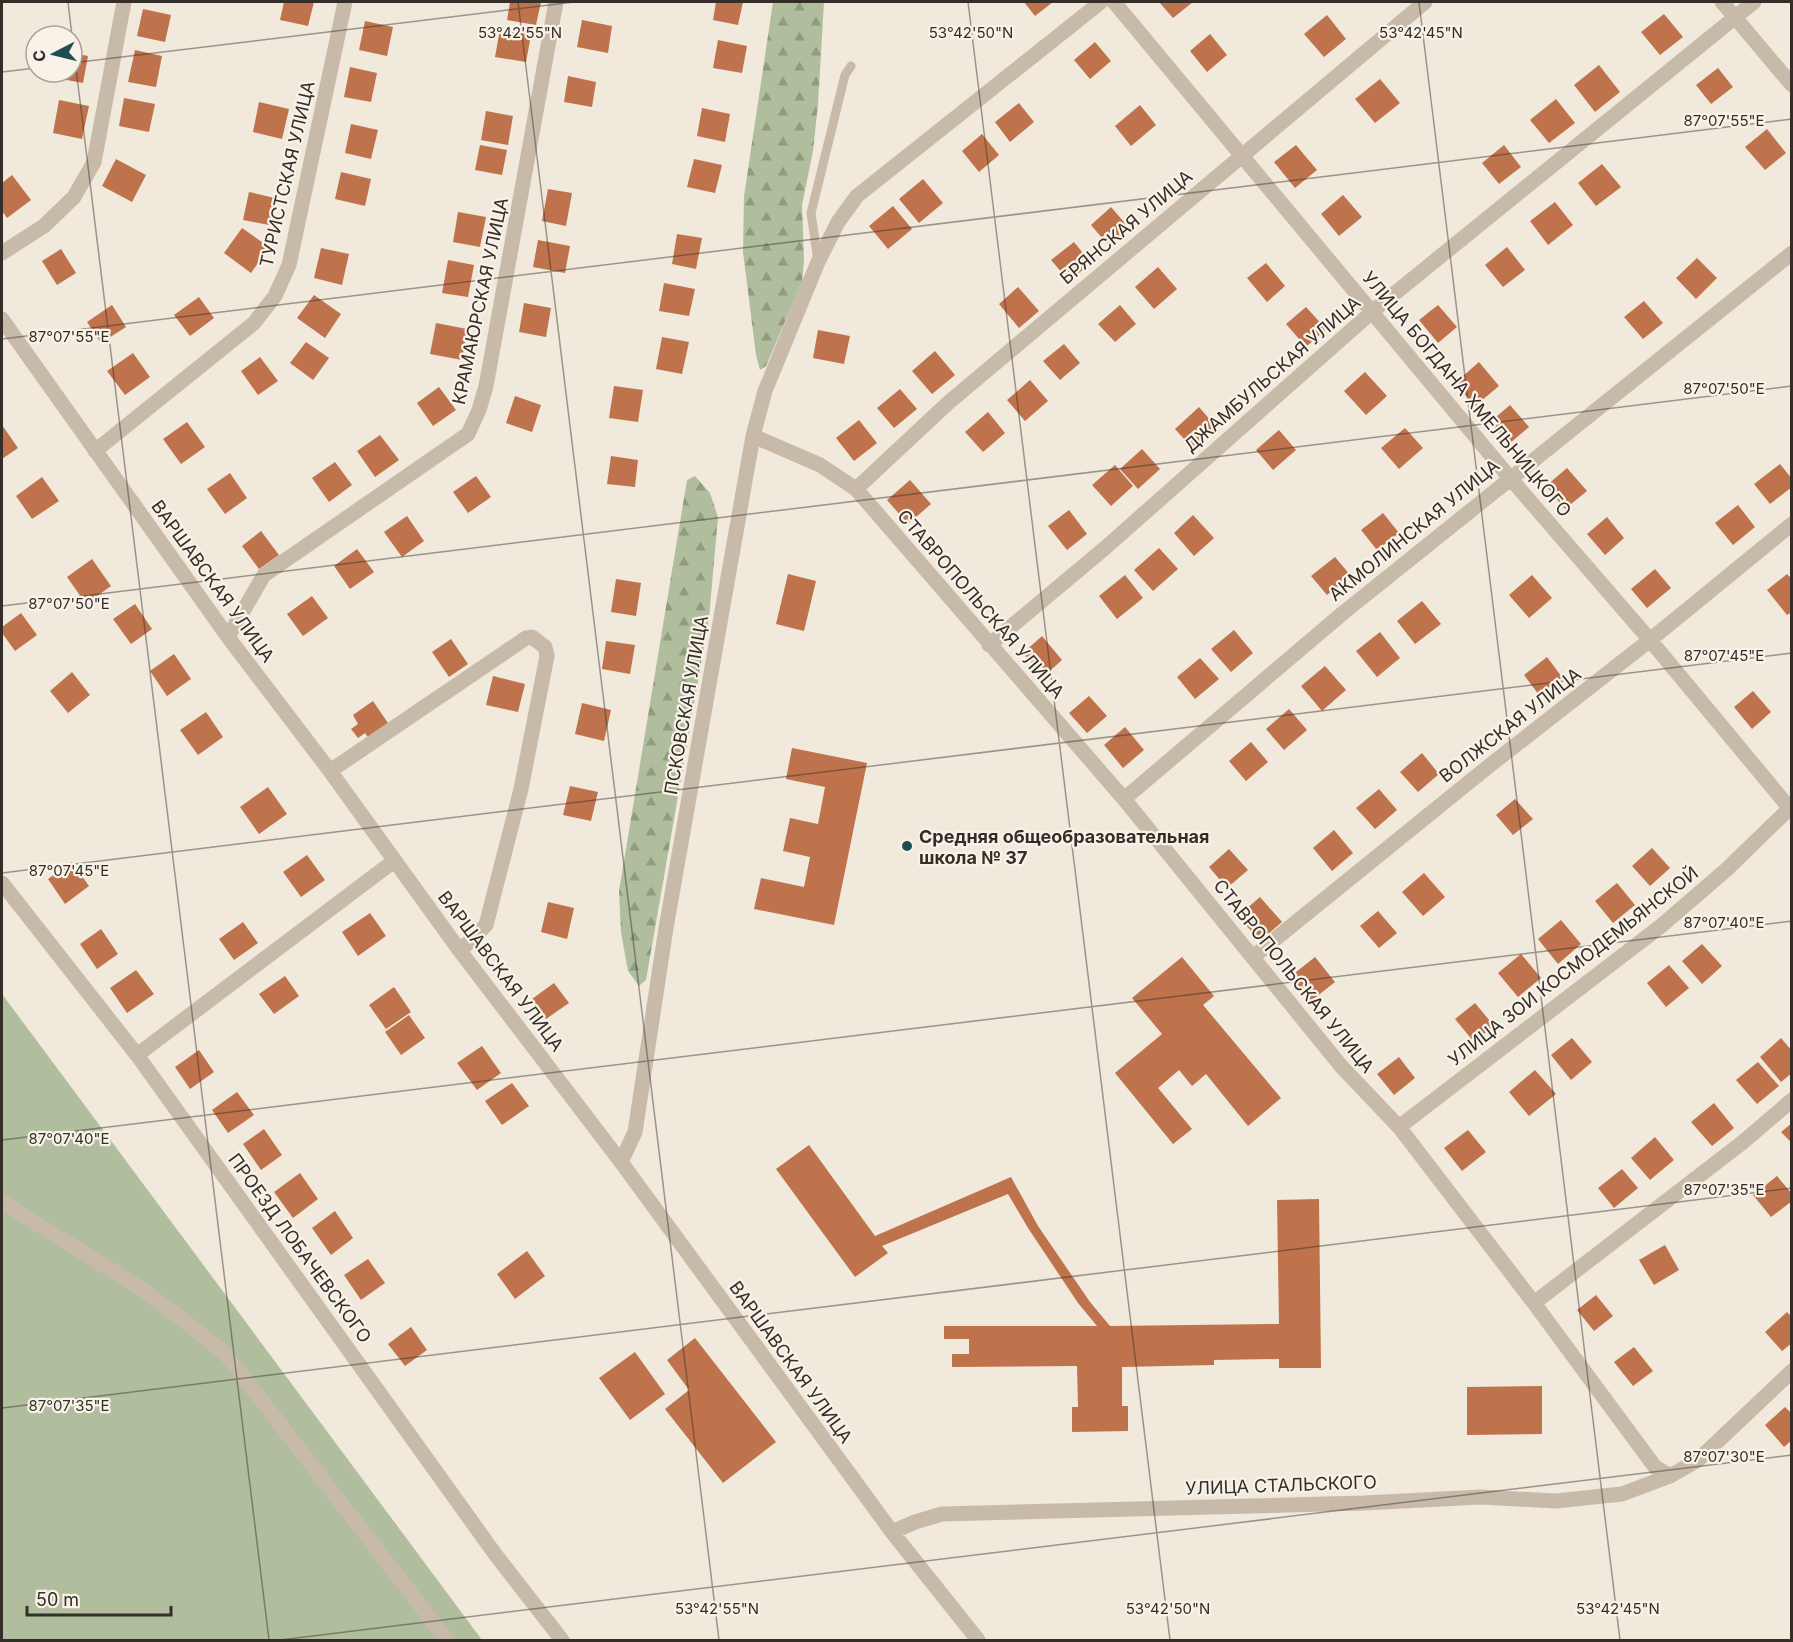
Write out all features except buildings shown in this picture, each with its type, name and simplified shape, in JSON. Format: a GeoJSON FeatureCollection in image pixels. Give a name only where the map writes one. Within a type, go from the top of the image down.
{"type":"FeatureCollection","features":[{"type":"Feature","properties":{"kind":"street"},"geometry":{"type":"LineString","coordinates":[[2,253],[44,226],[74,197],[93,162],[124,2]]}},
{"type":"Feature","properties":{"kind":"street","name":"ТУРИСТСКАЯ УЛИЦА"},"geometry":{"type":"LineString","coordinates":[[95,451],[254,323],[275,296],[289,265],[345,2]]}},
{"type":"Feature","properties":{"kind":"street","name":"КРАМАЮРСКАЯ УЛИЦА"},"geometry":{"type":"LineString","coordinates":[[228,637],[264,575],[468,434],[479,410],[486,386],[556,2]]}},
{"type":"Feature","properties":{"kind":"street","name":"ПСКОВСКАЯ УЛИЦА"},"geometry":{"type":"LineString","coordinates":[[621,1162],[635,1132],[666,928],[753,436],[765,392],[818,262],[838,222],[857,196],[1101,2]]}},
{"type":"Feature","properties":{"kind":"street","name":"УЛИЦА БОГДАНА ХМЕЛЬНИЦКОГО"},"geometry":{"type":"LineString","coordinates":[[1114,2],[1510,478],[1791,808]]}},
{"type":"Feature","properties":{"kind":"street","name":"БРЯНСКАЯ УЛИЦА"},"geometry":{"type":"LineString","coordinates":[[856,489],[948,403],[1425,2]]}},
{"type":"Feature","properties":{"kind":"street"},"geometry":{"type":"LineString","coordinates":[[1722,2],[1791,85]]}},
{"type":"Feature","properties":{"kind":"street","name":"ДЖАМБУЛЬСКАЯ УЛИЦА"},"geometry":{"type":"LineString","coordinates":[[989,645],[1114,540],[1373,311],[1754,2]]}},
{"type":"Feature","properties":{"kind":"street","name":"АКМОЛИНСКАЯ УЛИЦА"},"geometry":{"type":"LineString","coordinates":[[1124,800],[1342,613],[1791,253]]}},
{"type":"Feature","properties":{"kind":"street","name":"ВАРШАВСКАЯ УЛИЦА"},"geometry":{"type":"LineString","coordinates":[[2,319],[228,637],[330,771],[460,951],[621,1162],[892,1532],[978,1641]]}},
{"type":"Feature","properties":{"kind":"street","name":"СТАВРОПОЛЬСКАЯ УЛИЦА"},"geometry":{"type":"LineString","coordinates":[[753,436],[820,465],[856,489],[1124,800],[1341,1066],[1400,1127],[1655,1467],[1670,1476]]}},
{"type":"Feature","properties":{"kind":"street","name":"ВОЛЖСКАЯ УЛИЦА"},"geometry":{"type":"LineString","coordinates":[[1253,957],[1489,766],[1650,640],[1791,524]]}},
{"type":"Feature","properties":{"kind":"street"},"geometry":{"type":"LineString","coordinates":[[330,771],[526,638],[532,637],[544,647],[547,656],[521,789],[486,925],[460,951]]}},
{"type":"Feature","properties":{"kind":"street","name":"УЛИЦА ЗОИ КОСМОДЕМЬЯНСКОЙ"},"geometry":{"type":"LineString","coordinates":[[1400,1127],[1660,926],[1726,870],[1791,808]]}},
{"type":"Feature","properties":{"kind":"street"},"geometry":{"type":"LineString","coordinates":[[137,1055],[394,861]]}},
{"type":"Feature","properties":{"kind":"street","name":"ПРОЕЗД ЛОБАЧЕВСКОГО"},"geometry":{"type":"LineString","coordinates":[[2,883],[137,1055],[495,1554],[562,1641]]}},
{"type":"Feature","properties":{"kind":"street"},"geometry":{"type":"LineString","coordinates":[[1534,1303],[1743,1142],[1791,1100]]}},
{"type":"Feature","properties":{"kind":"street"},"geometry":{"type":"LineString","coordinates":[[2,1202],[145,1291],[225,1353],[447,1641]]}},
{"type":"Feature","properties":{"kind":"street","name":"УЛИЦА СТАЛЬСКОГО"},"geometry":{"type":"LineString","coordinates":[[892,1532],[942,1514],[1364,1503],[1481,1497],[1556,1501],[1622,1494],[1670,1476],[1698,1460],[1791,1371]]}},
{"type":"Feature","properties":{"kind":"lane"},"geometry":{"type":"LineString","coordinates":[[818,262],[811,213],[845,75],[851,66]]}},
{"type":"Feature","properties":{"kind":"green space"},"geometry":{"type":"Polygon","coordinates":[[[773,2],[824,2],[813,151],[802,205],[804,262],[802,282],[766,366],[760,370],[756,355],[743,252],[744,196],[773,2]]]}},
{"type":"Feature","properties":{"kind":"green space"},"geometry":{"type":"Polygon","coordinates":[[[695,476],[710,493],[718,517],[709,618],[646,980],[639,986],[628,971],[621,932],[619,891],[687,480],[695,476]]]}},
{"type":"Feature","properties":{"kind":"green space"},"geometry":{"type":"Polygon","coordinates":[[[2,994],[482,1640],[2,1640],[2,994]]]}},
{"type":"Feature","properties":{"kind":"place","name":"Средняя общеобразовательная школа № 37"},"geometry":{"type":"Point","coordinates":[907,846]}}]}
